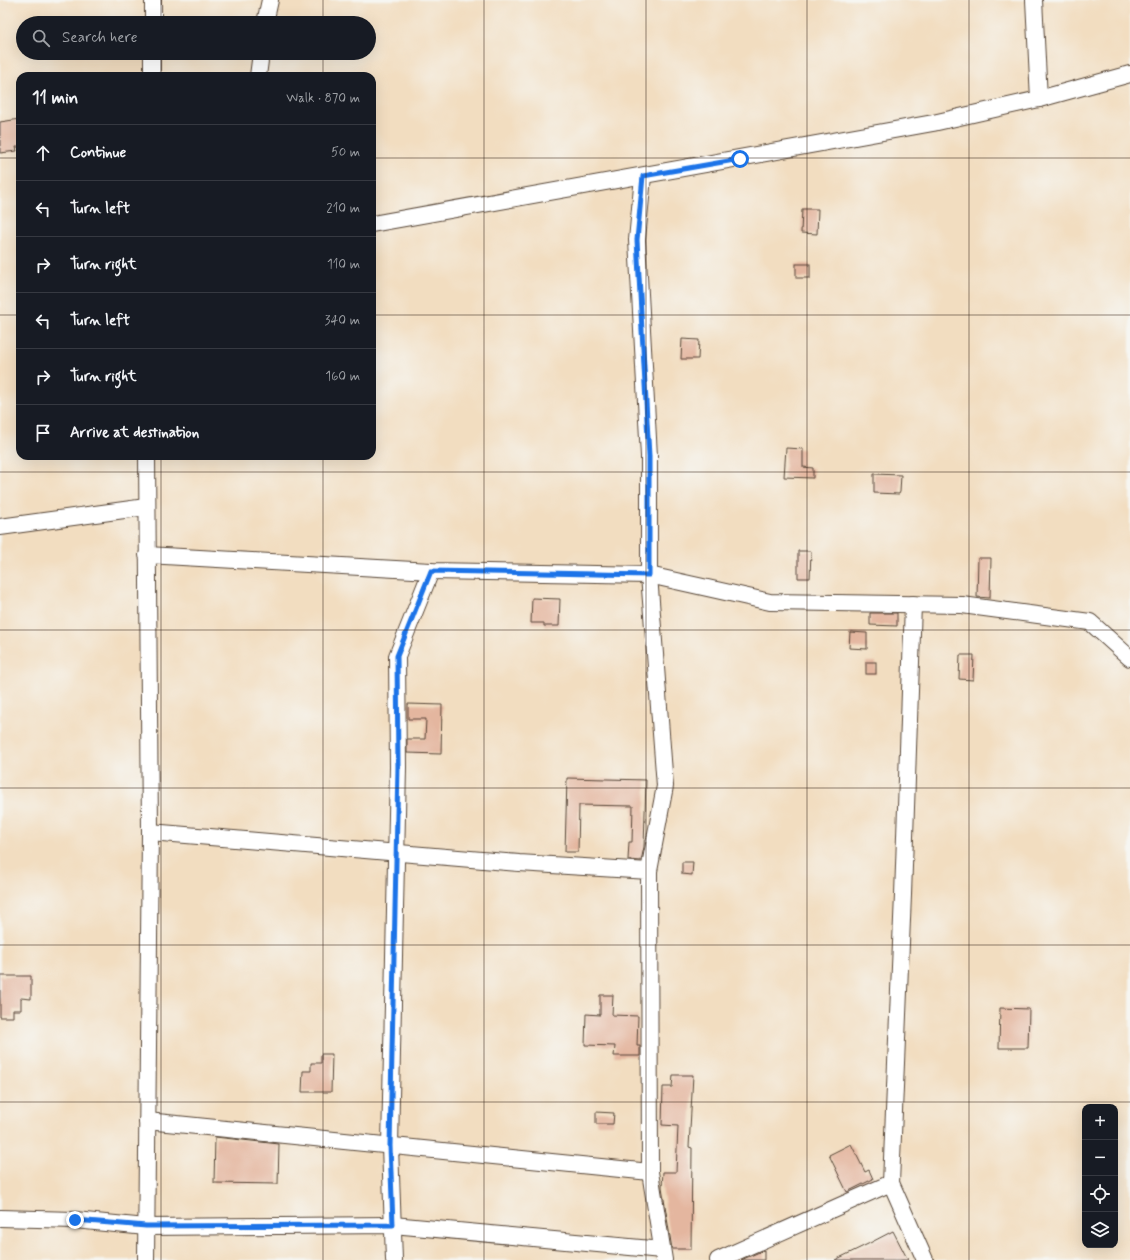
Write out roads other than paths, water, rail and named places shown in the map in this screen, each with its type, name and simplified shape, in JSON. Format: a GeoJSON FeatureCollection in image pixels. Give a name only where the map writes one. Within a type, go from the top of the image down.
{"type":"FeatureCollection","features":[{"type":"Feature","properties":{"kind":"street"},"geometry":{"type":"LineString","coordinates":[[153,0],[153,16]]}},
{"type":"Feature","properties":{"kind":"street"},"geometry":{"type":"LineString","coordinates":[[267,16],[270,0]]}},
{"type":"Feature","properties":{"kind":"street"},"geometry":{"type":"LineString","coordinates":[[1034,0],[1039,99]]}},
{"type":"Feature","properties":{"kind":"street"},"geometry":{"type":"LineString","coordinates":[[152,60],[152,72]]}},
{"type":"Feature","properties":{"kind":"street"},"geometry":{"type":"LineString","coordinates":[[259,72],[260,60]]}},
{"type":"Feature","properties":{"kind":"street"},"geometry":{"type":"LineString","coordinates":[[376,223],[643,176],[836,139],[933,123],[1039,99],[1130,74]]}},
{"type":"Feature","properties":{"kind":"street"},"geometry":{"type":"LineString","coordinates":[[0,1218],[75,1220],[146,1226],[393,1225],[663,1255],[650,1172],[648,871],[665,786],[649,575],[649,456],[637,240],[643,176]]}},
{"type":"Feature","properties":{"kind":"street"},"geometry":{"type":"LineString","coordinates":[[146,1260],[150,832],[146,507],[147,460]]}},
{"type":"Feature","properties":{"kind":"street"},"geometry":{"type":"LineString","coordinates":[[0,527],[146,507]]}},
{"type":"Feature","properties":{"kind":"street"},"geometry":{"type":"LineString","coordinates":[[147,555],[431,571],[649,575],[770,602],[962,605],[1090,622],[1130,658]]}},
{"type":"Feature","properties":{"kind":"street"},"geometry":{"type":"LineString","coordinates":[[394,1260],[390,1146],[398,767],[397,656],[431,571]]}},
{"type":"Feature","properties":{"kind":"street"},"geometry":{"type":"LineString","coordinates":[[913,604],[903,903],[891,1183],[925,1260]]}},
{"type":"Feature","properties":{"kind":"street"},"geometry":{"type":"LineString","coordinates":[[150,832],[395,853],[648,871]]}},
{"type":"Feature","properties":{"kind":"street"},"geometry":{"type":"LineString","coordinates":[[147,1120],[650,1172]]}},
{"type":"Feature","properties":{"kind":"street"},"geometry":{"type":"LineString","coordinates":[[718,1260],[891,1183]]}}]}
